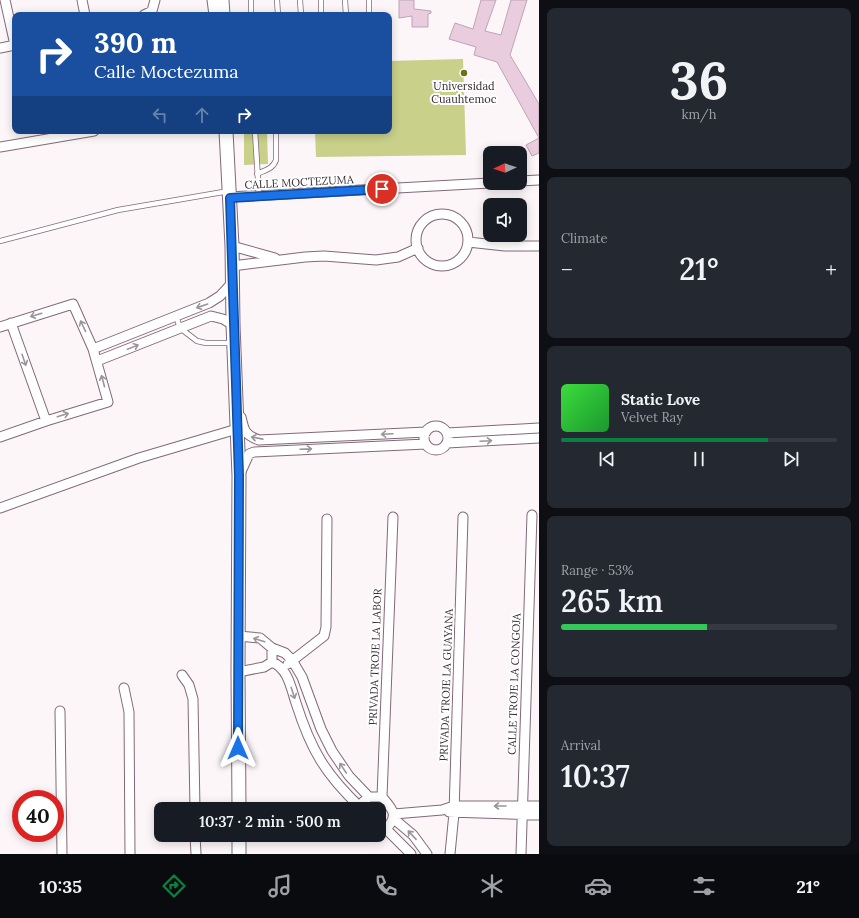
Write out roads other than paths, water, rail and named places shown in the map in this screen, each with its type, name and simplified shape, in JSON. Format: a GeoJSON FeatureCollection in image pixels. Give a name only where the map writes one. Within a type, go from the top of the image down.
{"type":"FeatureCollection","features":[{"type":"Feature","properties":{"kind":"street"},"geometry":{"type":"LineString","coordinates":[[5,0],[12,32]]}},
{"type":"Feature","properties":{"kind":"street"},"geometry":{"type":"LineString","coordinates":[[82,0],[85,12]]}},
{"type":"Feature","properties":{"kind":"street"},"geometry":{"type":"LineString","coordinates":[[149,12],[155,0]]}},
{"type":"Feature","properties":{"kind":"street"},"geometry":{"type":"LineString","coordinates":[[212,0],[214,12]]}},
{"type":"Feature","properties":{"kind":"street"},"geometry":{"type":"LineString","coordinates":[[222,0],[223,12]]}},
{"type":"Feature","properties":{"kind":"street"},"geometry":{"type":"LineString","coordinates":[[0,48],[12,46]]}},
{"type":"Feature","properties":{"kind":"street"},"geometry":{"type":"LineString","coordinates":[[0,147],[76,134]]}},
{"type":"Feature","properties":{"kind":"street"},"geometry":{"type":"LineString","coordinates":[[226,134],[232,246],[233,325],[239,476],[239,802]]}},
{"type":"Feature","properties":{"kind":"street"},"geometry":{"type":"LineString","coordinates":[[527,181],[539,180]]}},
{"type":"Feature","properties":{"kind":"street","name":"CALLE MOCTEZUMA"},"geometry":{"type":"LineString","coordinates":[[229,194],[259,196],[483,183]]}},
{"type":"Feature","properties":{"kind":"street"},"geometry":{"type":"LineString","coordinates":[[434,215],[450,215],[458,219],[464,225],[468,242],[466,250],[461,258],[454,263],[437,265],[429,262],[422,256],[418,248],[416,240],[417,232],[427,219],[434,215]]}},
{"type":"Feature","properties":{"kind":"street"},"geometry":{"type":"LineString","coordinates":[[468,242],[505,246],[539,246]]}},
{"type":"Feature","properties":{"kind":"street"},"geometry":{"type":"LineString","coordinates":[[232,246],[280,260]]}},
{"type":"Feature","properties":{"kind":"street"},"geometry":{"type":"LineString","coordinates":[[232,266],[324,256],[376,260],[398,257],[418,248]]}},
{"type":"Feature","properties":{"kind":"street"},"geometry":{"type":"LineString","coordinates":[[94,349],[209,304],[220,296],[232,283]]}},
{"type":"Feature","properties":{"kind":"street"},"geometry":{"type":"LineString","coordinates":[[0,327],[73,304],[94,349],[108,402],[0,437]]}},
{"type":"Feature","properties":{"kind":"street"},"geometry":{"type":"LineString","coordinates":[[97,361],[211,316],[223,319],[233,325]]}},
{"type":"Feature","properties":{"kind":"street"},"geometry":{"type":"LineString","coordinates":[[11,323],[46,421]]}},
{"type":"Feature","properties":{"kind":"street"},"geometry":{"type":"LineString","coordinates":[[236,408],[242,418],[243,429],[249,437],[258,440],[426,432]]}},
{"type":"Feature","properties":{"kind":"street"},"geometry":{"type":"LineString","coordinates":[[435,426],[442,428],[447,433],[447,443],[438,450],[431,449],[426,444],[426,432],[431,427],[435,426]]}},
{"type":"Feature","properties":{"kind":"street"},"geometry":{"type":"LineString","coordinates":[[526,428],[526,439]]}},
{"type":"Feature","properties":{"kind":"street"},"geometry":{"type":"LineString","coordinates":[[447,433],[539,428]]}},
{"type":"Feature","properties":{"kind":"street"},"geometry":{"type":"LineString","coordinates":[[0,508],[139,458],[237,429]]}},
{"type":"Feature","properties":{"kind":"street"},"geometry":{"type":"LineString","coordinates":[[348,436],[349,448]]}},
{"type":"Feature","properties":{"kind":"street"},"geometry":{"type":"LineString","coordinates":[[447,443],[539,438]]}},
{"type":"Feature","properties":{"kind":"street"},"geometry":{"type":"LineString","coordinates":[[239,476],[249,454],[254,452],[426,444]]}},
{"type":"Feature","properties":{"kind":"street","name":"CALLE TROJE LA CONGOJA"},"geometry":{"type":"LineString","coordinates":[[521,854],[532,515]]}},
{"type":"Feature","properties":{"kind":"street","name":"PRIVADA TROJE LA LABOR"},"geometry":{"type":"LineString","coordinates":[[382,797],[393,517]]}},
{"type":"Feature","properties":{"kind":"street","name":"PRIVADA TROJE LA GUAYANA"},"geometry":{"type":"LineString","coordinates":[[450,854],[454,809],[463,517]]}},
{"type":"Feature","properties":{"kind":"street"},"geometry":{"type":"LineString","coordinates":[[282,669],[324,636],[326,627],[327,519]]}},
{"type":"Feature","properties":{"kind":"street"},"geometry":{"type":"LineString","coordinates":[[238,636],[260,638],[272,648],[285,653],[292,660],[302,677],[321,729],[332,751],[349,776],[369,797]]}},
{"type":"Feature","properties":{"kind":"street"},"geometry":{"type":"LineString","coordinates":[[272,648],[272,662]]}},
{"type":"Feature","properties":{"kind":"street"},"geometry":{"type":"LineString","coordinates":[[238,672],[264,667],[272,662]]}},
{"type":"Feature","properties":{"kind":"street"},"geometry":{"type":"LineString","coordinates":[[272,662],[278,664],[290,684],[310,742],[322,764],[337,784],[354,802]]}},
{"type":"Feature","properties":{"kind":"street"},"geometry":{"type":"LineString","coordinates":[[182,675],[189,685],[193,699],[195,802]]}},
{"type":"Feature","properties":{"kind":"street"},"geometry":{"type":"LineString","coordinates":[[124,688],[129,712],[130,854]]}},
{"type":"Feature","properties":{"kind":"street"},"geometry":{"type":"LineString","coordinates":[[60,711],[62,854]]}},
{"type":"Feature","properties":{"kind":"street"},"geometry":{"type":"LineString","coordinates":[[363,802],[369,797],[382,797],[390,806],[394,817],[413,835],[427,854]]}},
{"type":"Feature","properties":{"kind":"street"},"geometry":{"type":"LineString","coordinates":[[386,824],[394,817],[442,810],[522,810],[539,806]]}},
{"type":"Feature","properties":{"kind":"street"},"geometry":{"type":"LineString","coordinates":[[522,810],[539,815]]}},
{"type":"Feature","properties":{"kind":"street"},"geometry":{"type":"LineString","coordinates":[[386,832],[411,854]]}},
{"type":"Feature","properties":{"kind":"street"},"geometry":{"type":"LineString","coordinates":[[195,842],[196,854]]}},
{"type":"Feature","properties":{"kind":"street"},"geometry":{"type":"LineString","coordinates":[[239,842],[239,854]]}},
{"type":"Feature","properties":{"kind":"lane"},"geometry":{"type":"LineString","coordinates":[[251,0],[251,12]]}},
{"type":"Feature","properties":{"kind":"lane"},"geometry":{"type":"LineString","coordinates":[[277,0],[278,12]]}},
{"type":"Feature","properties":{"kind":"lane"},"geometry":{"type":"LineString","coordinates":[[300,0],[301,12]]}},
{"type":"Feature","properties":{"kind":"lane"},"geometry":{"type":"LineString","coordinates":[[321,0],[321,12]]}},
{"type":"Feature","properties":{"kind":"lane"},"geometry":{"type":"LineString","coordinates":[[345,0],[346,12]]}},
{"type":"Feature","properties":{"kind":"lane"},"geometry":{"type":"LineString","coordinates":[[369,0],[369,12]]}},
{"type":"Feature","properties":{"kind":"lane"},"geometry":{"type":"LineString","coordinates":[[254,134],[259,196]]}},
{"type":"Feature","properties":{"kind":"lane"},"geometry":{"type":"LineString","coordinates":[[257,174],[272,168],[275,164],[276,134]]}},
{"type":"Feature","properties":{"kind":"lane"},"geometry":{"type":"LineString","coordinates":[[0,241],[118,210],[229,194]]}},
{"type":"Feature","properties":{"kind":"lane"},"geometry":{"type":"LineString","coordinates":[[176,316],[180,328],[197,341],[206,343],[234,343]]}},
{"type":"Feature","properties":{"kind":"place","name":"Universidad Cuauhtemoc"},"geometry":{"type":"Point","coordinates":[464,73]}}]}
